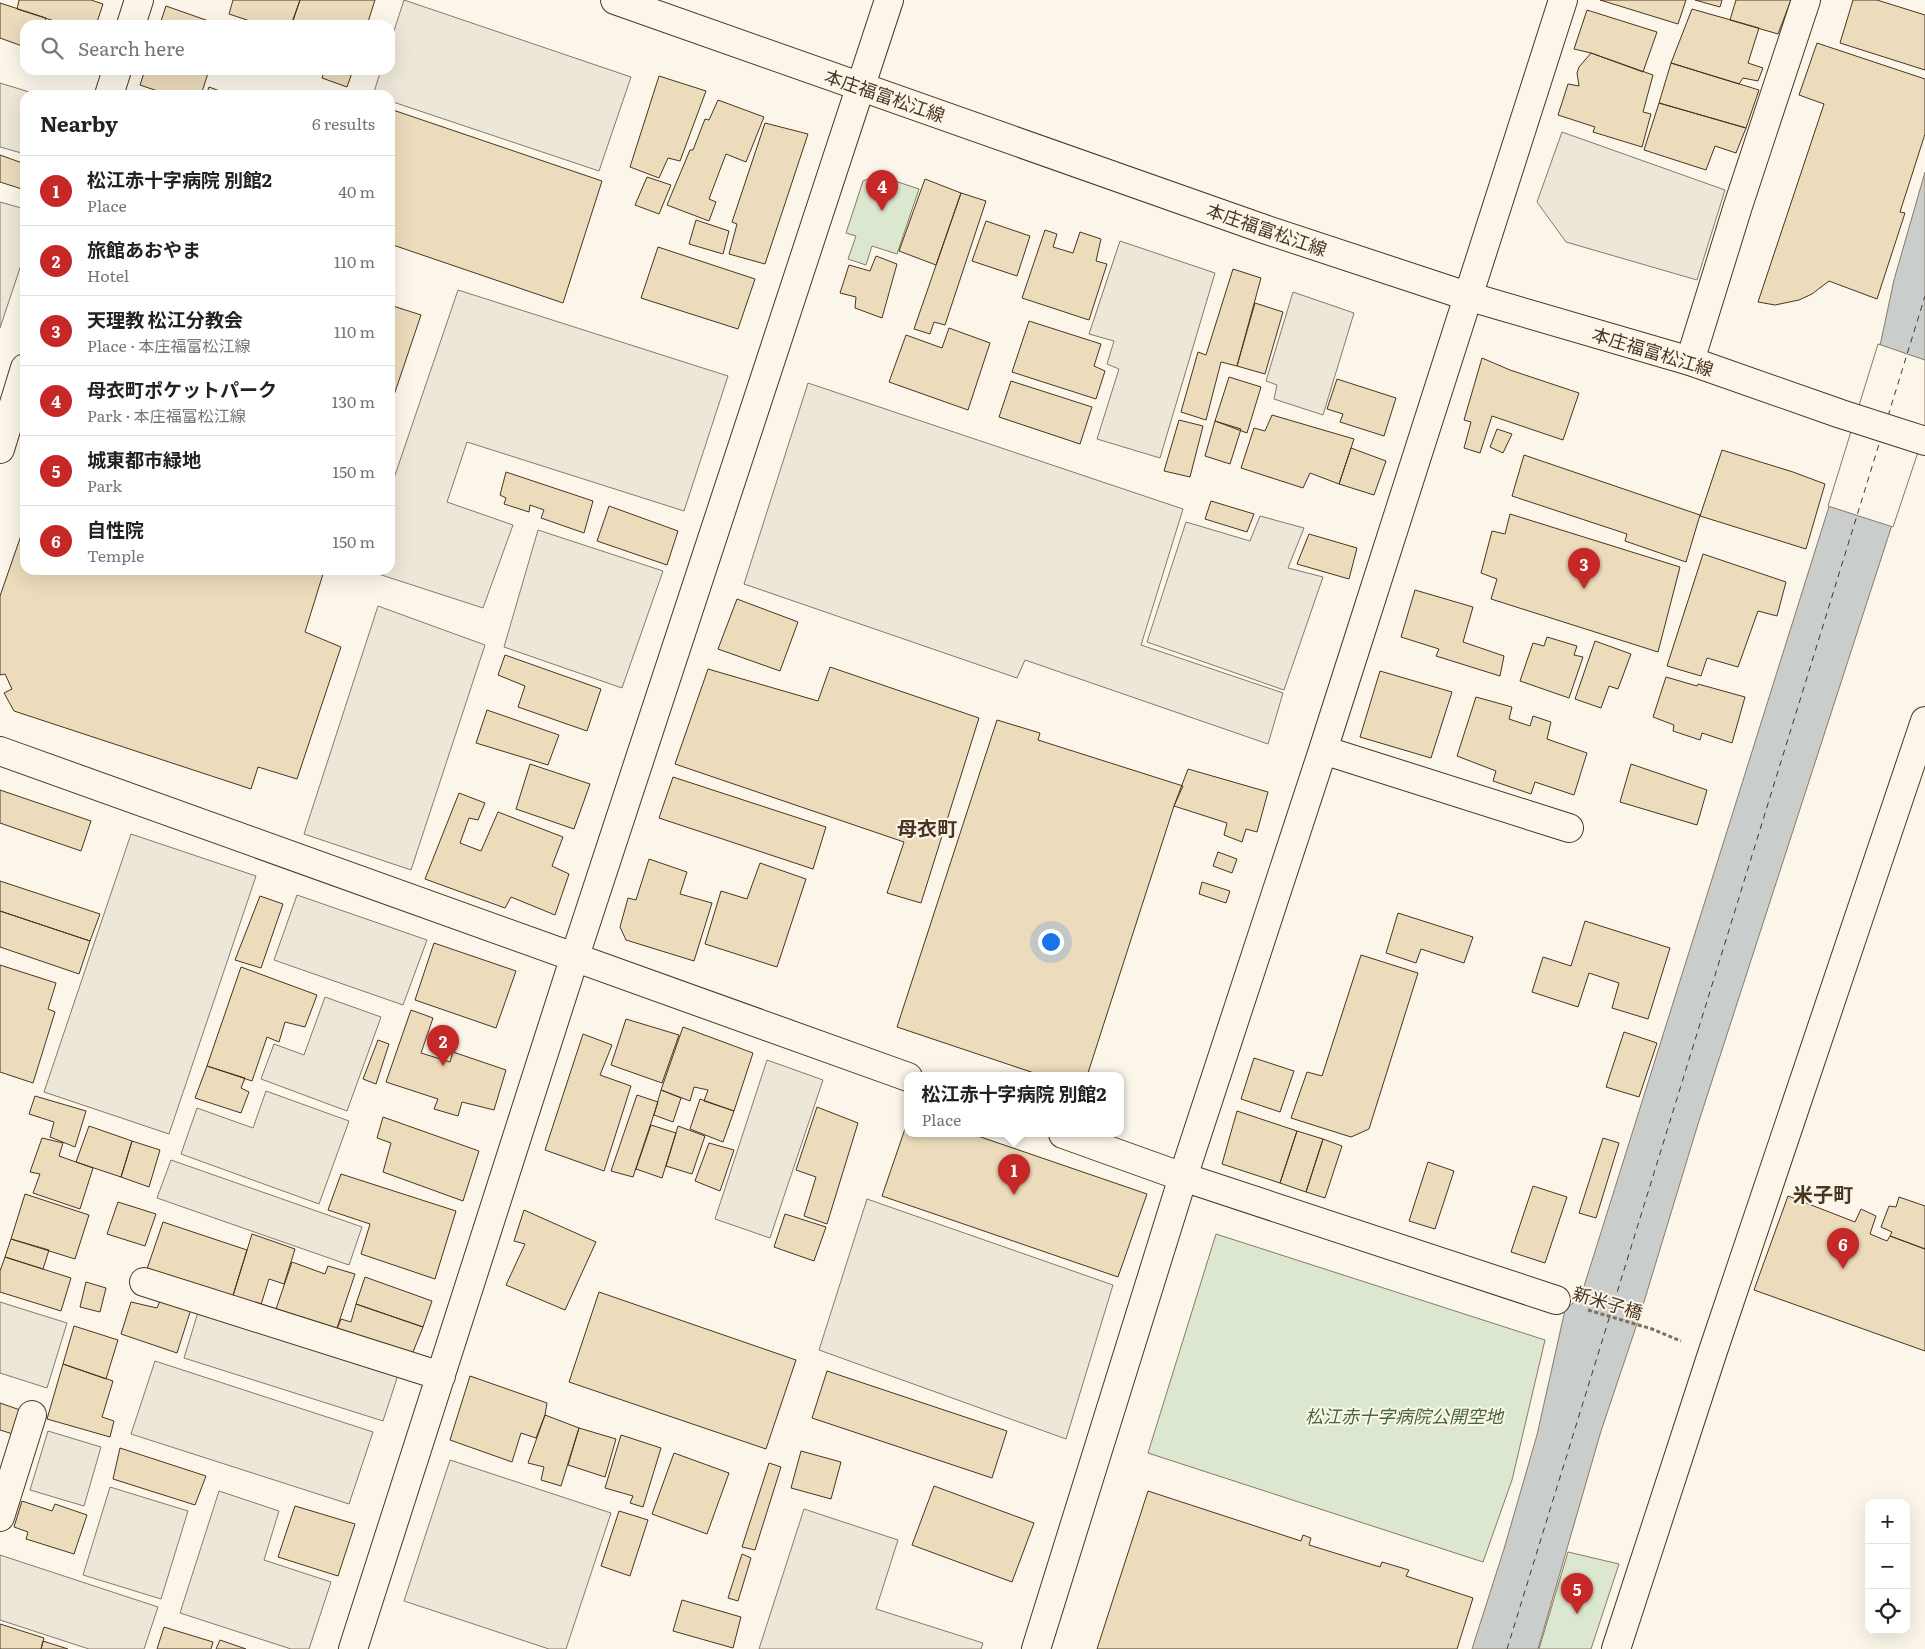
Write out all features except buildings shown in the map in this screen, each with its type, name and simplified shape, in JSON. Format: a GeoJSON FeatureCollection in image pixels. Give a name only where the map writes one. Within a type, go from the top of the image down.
{"type":"FeatureCollection","features":[{"type":"Feature","properties":{"kind":"street"},"geometry":{"type":"LineString","coordinates":[[133,20],[139,0]]}},
{"type":"Feature","properties":{"kind":"street","name":"本庄福富松江線"},"geometry":{"type":"LineString","coordinates":[[615,0],[1264,229],[1468,296],[1690,361],[1841,414],[1925,441]]}},
{"type":"Feature","properties":{"kind":"street"},"geometry":{"type":"LineString","coordinates":[[353,1649],[575,956],[889,0]]}},
{"type":"Feature","properties":{"kind":"street"},"geometry":{"type":"LineString","coordinates":[[1036,1649],[1183,1177],[1323,750],[1563,0]]}},
{"type":"Feature","properties":{"kind":"street"},"geometry":{"type":"LineString","coordinates":[[1690,361],[1738,206],[1806,0]]}},
{"type":"Feature","properties":{"kind":"street"},"geometry":{"type":"LineString","coordinates":[[111,90],[115,75]]}},
{"type":"Feature","properties":{"kind":"street"},"geometry":{"type":"LineString","coordinates":[[0,449],[20,384]]}},
{"type":"Feature","properties":{"kind":"street"},"geometry":{"type":"LineString","coordinates":[[1616,1649],[1715,1345],[1925,721]]}},
{"type":"Feature","properties":{"kind":"street"},"geometry":{"type":"LineString","coordinates":[[1323,750],[1569,828]]}},
{"type":"Feature","properties":{"kind":"street"},"geometry":{"type":"LineString","coordinates":[[0,751],[904,1076]]}},
{"type":"Feature","properties":{"kind":"street"},"geometry":{"type":"LineString","coordinates":[[1072,1137],[1183,1177],[1556,1300]]}},
{"type":"Feature","properties":{"kind":"street"},"geometry":{"type":"LineString","coordinates":[[144,1282],[440,1376]]}},
{"type":"Feature","properties":{"kind":"street"},"geometry":{"type":"LineString","coordinates":[[0,1517],[32,1414]]}},
{"type":"Feature","properties":{"kind":"path","name":"新米子橋"},"geometry":{"type":"LineString","coordinates":[[1556,1300],[1652,1330]]}},
{"type":"Feature","properties":{"kind":"green space"},"geometry":{"type":"Polygon","coordinates":[[[877,175],[919,189],[897,254],[872,246],[866,265],[848,259],[856,236],[846,233],[863,181],[877,175]]]}},
{"type":"Feature","properties":{"kind":"green space","name":"松江赤十字病院公開空地"},"geometry":{"type":"Polygon","coordinates":[[[1216,1234],[1545,1340],[1512,1480],[1483,1562],[1148,1453],[1216,1234]]]}},
{"type":"Feature","properties":{"kind":"green space"},"geometry":{"type":"Polygon","coordinates":[[[1568,1552],[1619,1564],[1591,1649],[1539,1649],[1568,1552]]]}},
{"type":"Feature","properties":{"kind":"shaded area"},"geometry":{"type":"Polygon","coordinates":[[[404,0],[631,77],[599,171],[395,103],[395,90],[375,90],[379,75],[395,75],[395,28],[404,0]]]}},
{"type":"Feature","properties":{"kind":"shaded area"},"geometry":{"type":"Polygon","coordinates":[[[0,83],[23,90],[20,90],[20,153],[0,147],[0,83]]]}},
{"type":"Feature","properties":{"kind":"shaded area"},"geometry":{"type":"Polygon","coordinates":[[[1562,132],[1725,190],[1697,280],[1566,242],[1537,202],[1562,132]]]}},
{"type":"Feature","properties":{"kind":"shaded area"},"geometry":{"type":"Polygon","coordinates":[[[1925,172],[1925,423],[1698,1124],[1640,1315],[1601,1431],[1538,1649],[1472,1649],[1504,1549],[1537,1435],[1565,1310],[1581,1296],[1881,341],[1894,280],[1925,172]]]}},
{"type":"Feature","properties":{"kind":"shaded area"},"geometry":{"type":"Polygon","coordinates":[[[0,202],[20,208],[20,268],[0,328],[0,202]]]}},
{"type":"Feature","properties":{"kind":"shaded area"},"geometry":{"type":"Polygon","coordinates":[[[1120,241],[1215,273],[1160,458],[1097,439],[1119,369],[1107,364],[1114,341],[1089,334],[1120,241]]]}},
{"type":"Feature","properties":{"kind":"shaded area"},"geometry":{"type":"Polygon","coordinates":[[[458,290],[728,376],[684,511],[467,442],[447,502],[513,525],[483,608],[381,575],[395,575],[395,475],[458,290]]]}},
{"type":"Feature","properties":{"kind":"shaded area"},"geometry":{"type":"Polygon","coordinates":[[[1293,292],[1354,313],[1323,415],[1274,399],[1277,385],[1266,381],[1293,292]]]}},
{"type":"Feature","properties":{"kind":"shaded area"},"geometry":{"type":"Polygon","coordinates":[[[808,383],[1183,509],[1141,645],[1283,693],[1268,744],[1025,660],[1017,678],[744,584],[808,383]]]}},
{"type":"Feature","properties":{"kind":"shaded area"},"geometry":{"type":"Polygon","coordinates":[[[1260,516],[1304,528],[1288,568],[1323,577],[1284,690],[1147,642],[1186,522],[1250,541],[1260,516]]]}},
{"type":"Feature","properties":{"kind":"shaded area"},"geometry":{"type":"Polygon","coordinates":[[[538,530],[663,571],[622,688],[504,647],[538,530]]]}},
{"type":"Feature","properties":{"kind":"shaded area"},"geometry":{"type":"Polygon","coordinates":[[[378,606],[485,645],[411,870],[304,834],[378,606]]]}},
{"type":"Feature","properties":{"kind":"shaded area"},"geometry":{"type":"Polygon","coordinates":[[[131,834],[256,876],[169,1134],[44,1092],[131,834]]]}},
{"type":"Feature","properties":{"kind":"shaded area"},"geometry":{"type":"Polygon","coordinates":[[[297,895],[427,940],[403,1005],[274,960],[297,895]]]}},
{"type":"Feature","properties":{"kind":"shaded area"},"geometry":{"type":"Polygon","coordinates":[[[325,997],[381,1017],[347,1111],[261,1079],[274,1044],[304,1055],[325,997]]]}},
{"type":"Feature","properties":{"kind":"shaded area"},"geometry":{"type":"Polygon","coordinates":[[[767,1060],[823,1080],[770,1238],[715,1219],[767,1060]]]}},
{"type":"Feature","properties":{"kind":"shaded area"},"geometry":{"type":"Polygon","coordinates":[[[266,1091],[349,1121],[319,1204],[181,1154],[197,1108],[253,1128],[266,1091]]]}},
{"type":"Feature","properties":{"kind":"shaded area"},"geometry":{"type":"Polygon","coordinates":[[[171,1160],[362,1227],[349,1265],[157,1198],[171,1160]]]}},
{"type":"Feature","properties":{"kind":"shaded area"},"geometry":{"type":"Polygon","coordinates":[[[867,1199],[1113,1285],[1066,1439],[819,1350],[867,1199]]]}},
{"type":"Feature","properties":{"kind":"shaded area"},"geometry":{"type":"Polygon","coordinates":[[[0,1302],[67,1323],[47,1388],[0,1373],[0,1302]]]}},
{"type":"Feature","properties":{"kind":"shaded area"},"geometry":{"type":"Polygon","coordinates":[[[199,1309],[399,1372],[383,1421],[184,1358],[199,1309]]]}},
{"type":"Feature","properties":{"kind":"shaded area"},"geometry":{"type":"Polygon","coordinates":[[[155,1361],[373,1432],[349,1504],[131,1434],[155,1361]]]}},
{"type":"Feature","properties":{"kind":"shaded area"},"geometry":{"type":"Polygon","coordinates":[[[48,1431],[101,1447],[84,1506],[30,1490],[48,1431]]]}},
{"type":"Feature","properties":{"kind":"shaded area"},"geometry":{"type":"Polygon","coordinates":[[[450,1460],[611,1513],[566,1649],[549,1649],[404,1601],[450,1460]]]}},
{"type":"Feature","properties":{"kind":"shaded area"},"geometry":{"type":"Polygon","coordinates":[[[110,1487],[188,1511],[161,1599],[83,1575],[110,1487]]]}},
{"type":"Feature","properties":{"kind":"shaded area"},"geometry":{"type":"Polygon","coordinates":[[[219,1491],[279,1511],[264,1560],[331,1582],[309,1649],[291,1649],[180,1613],[219,1491]]]}},
{"type":"Feature","properties":{"kind":"shaded area"},"geometry":{"type":"Polygon","coordinates":[[[804,1509],[898,1540],[876,1609],[983,1643],[981,1649],[759,1649],[804,1509]]]}},
{"type":"Feature","properties":{"kind":"shaded area"},"geometry":{"type":"Polygon","coordinates":[[[0,1555],[158,1607],[144,1649],[89,1649],[0,1620],[0,1555]]]}},
{"type":"Feature","properties":{"kind":"pier"},"geometry":{"type":"Polygon","coordinates":[[[1878,344],[1925,360],[1925,431],[1893,527],[1828,506],[1878,344]]]}},
{"type":"Feature","properties":{"kind":"ferry route"},"geometry":{"type":"LineString","coordinates":[[1888,416],[1925,296]]}},
{"type":"Feature","properties":{"kind":"ferry route"},"geometry":{"type":"LineString","coordinates":[[1507,1649],[1880,441]]}},
{"type":"Feature","properties":{"kind":"place","name":"母衣町ポケットパーク"},"geometry":{"type":"Point","coordinates":[882,211]}},
{"type":"Feature","properties":{"kind":"place","name":"天理教 松江分教会"},"geometry":{"type":"Point","coordinates":[1584,589]}},
{"type":"Feature","properties":{"kind":"place","name":"旅館あおやま"},"geometry":{"type":"Point","coordinates":[443,1066]}},
{"type":"Feature","properties":{"kind":"place","name":"松江赤十字病院 別館2"},"geometry":{"type":"Point","coordinates":[1014,1195]}},
{"type":"Feature","properties":{"kind":"place","name":"自性院"},"geometry":{"type":"Point","coordinates":[1843,1269]}},
{"type":"Feature","properties":{"kind":"place","name":"城東都市緑地"},"geometry":{"type":"Point","coordinates":[1577,1614]}},
{"type":"Feature","properties":{"kind":"district","name":"母衣町"},"geometry":{"type":"Point","coordinates":[927,827]}},
{"type":"Feature","properties":{"kind":"district","name":"米子町"},"geometry":{"type":"Point","coordinates":[1823,1193]}}]}
